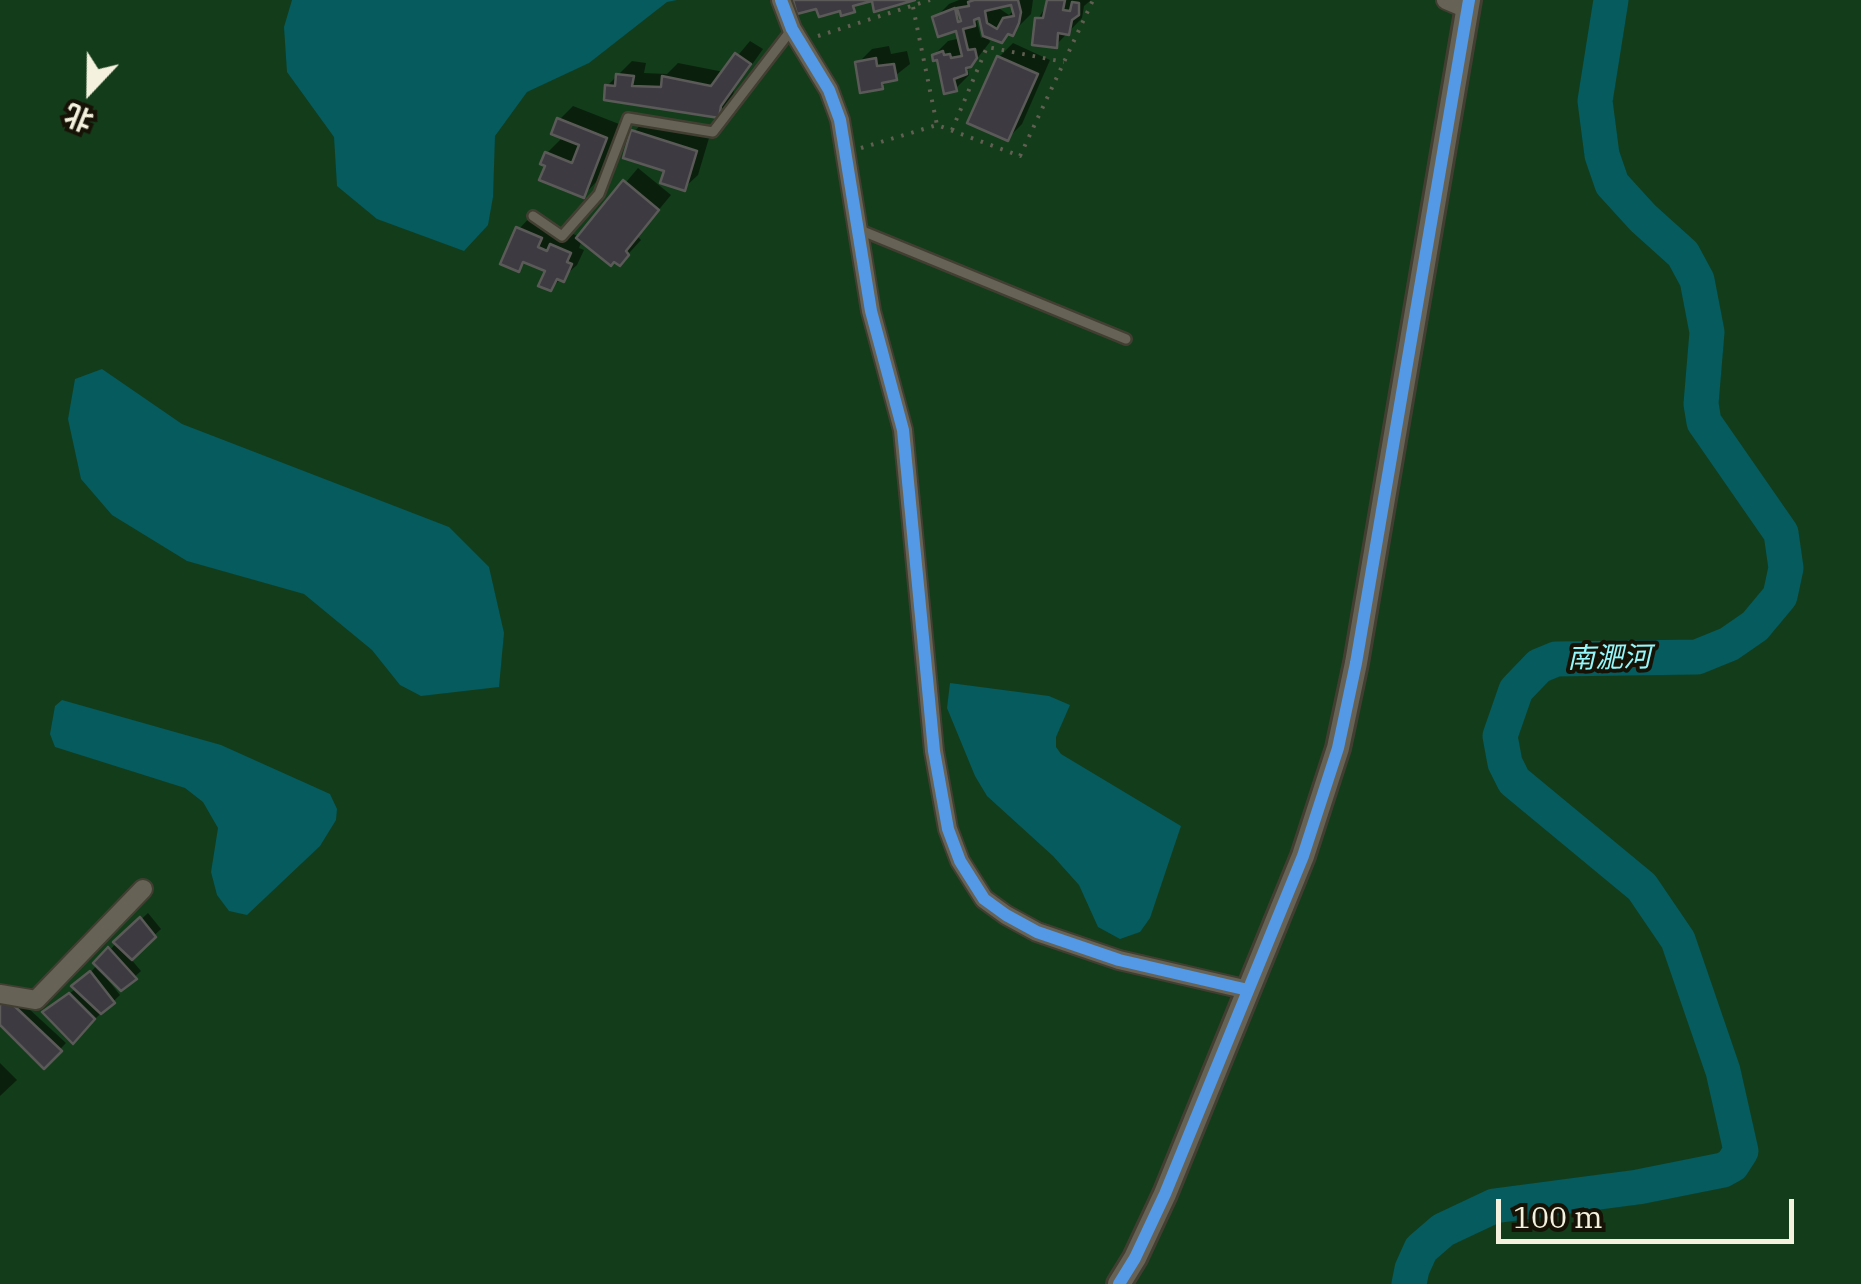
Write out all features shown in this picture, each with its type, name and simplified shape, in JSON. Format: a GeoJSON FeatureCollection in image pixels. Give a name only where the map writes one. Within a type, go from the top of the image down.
{"type":"FeatureCollection","features":[{"type":"Feature","properties":{"kind":"street"},"geometry":{"type":"LineString","coordinates":[[781,0],[840,120],[871,312],[903,430],[934,750],[943,806],[948,830],[968,878],[984,898],[1037,932],[1119,960],[1248,990]]}},
{"type":"Feature","properties":{"kind":"street"},"geometry":{"type":"LineString","coordinates":[[1119,1284],[1148,1233],[1303,856],[1338,748],[1356,662],[1461,3]]}},
{"type":"Feature","properties":{"kind":"street"},"geometry":{"type":"LineString","coordinates":[[0,994],[36,1000],[143,889]]}},
{"type":"Feature","properties":{"kind":"lane"},"geometry":{"type":"LineString","coordinates":[[532,216],[562,236],[599,194],[628,118],[714,132],[796,36]]}},
{"type":"Feature","properties":{"kind":"lane"},"geometry":{"type":"LineString","coordinates":[[858,229],[1126,339]]}},
{"type":"Feature","properties":{"kind":"path"},"geometry":{"type":"LineString","coordinates":[[796,36],[930,0]]}},
{"type":"Feature","properties":{"kind":"path"},"geometry":{"type":"LineString","coordinates":[[845,152],[938,125],[1020,156],[1093,0]]}},
{"type":"Feature","properties":{"kind":"path"},"geometry":{"type":"LineString","coordinates":[[913,6],[938,125]]}},
{"type":"Feature","properties":{"kind":"path"},"geometry":{"type":"LineString","coordinates":[[952,130],[988,47],[1064,62]]}},
{"type":"Feature","properties":{"kind":"green space"},"geometry":{"type":"Polygon","coordinates":[[[0,0],[1861,0],[1861,1284],[0,1284],[0,0]]]}},
{"type":"Feature","properties":{"kind":"water"},"geometry":{"type":"Polygon","coordinates":[[[292,0],[677,0],[667,2],[589,63],[527,92],[495,136],[488,225],[464,251],[377,219],[337,186],[334,137],[287,72],[284,27],[292,0]]]}},
{"type":"Feature","properties":{"kind":"water"},"geometry":{"type":"Polygon","coordinates":[[[102,369],[182,424],[449,527],[489,567],[504,633],[499,687],[421,696],[400,685],[372,650],[304,594],[187,561],[112,515],[81,479],[68,419],[75,379],[102,369]]]}},
{"type":"Feature","properties":{"kind":"water"},"geometry":{"type":"Polygon","coordinates":[[[950,683],[1049,696],[1070,705],[1056,737],[1061,754],[1181,826],[1150,918],[1140,932],[1120,939],[1098,927],[1079,885],[987,796],[947,708],[950,683]]]}},
{"type":"Feature","properties":{"kind":"water"},"geometry":{"type":"Polygon","coordinates":[[[62,700],[221,745],[330,794],[337,809],[336,820],[320,846],[247,915],[229,911],[217,895],[211,872],[218,828],[203,802],[185,788],[55,747],[50,734],[55,706],[62,700]]]}},
{"type":"Feature","properties":{"kind":"building"},"geometry":{"type":"Polygon","coordinates":[[[793,0],[915,0],[874,12],[872,1],[853,6],[855,12],[841,16],[840,11],[819,17],[816,9],[797,14],[793,0]]]}},
{"type":"Feature","properties":{"kind":"building"},"geometry":{"type":"Polygon","coordinates":[[[1018,0],[1019,23],[1013,36],[1008,34],[1002,43],[983,36],[979,18],[974,20],[975,26],[963,29],[968,50],[975,49],[977,58],[966,68],[967,74],[954,79],[957,91],[944,94],[937,60],[933,61],[932,55],[943,51],[951,58],[962,56],[956,31],[938,37],[932,17],[955,8],[958,22],[961,21],[957,8],[969,6],[968,2],[1018,0]],[[1011,5],[985,11],[987,23],[997,29],[1003,18],[1014,16],[1011,5]]]}},
{"type":"Feature","properties":{"kind":"building"},"geometry":{"type":"Polygon","coordinates":[[[1047,0],[1065,0],[1063,10],[1070,11],[1072,2],[1079,3],[1079,15],[1072,20],[1069,35],[1058,33],[1057,48],[1032,45],[1035,18],[1043,18],[1047,0]]]}},
{"type":"Feature","properties":{"kind":"building"},"geometry":{"type":"Polygon","coordinates":[[[735,53],[751,64],[721,106],[719,118],[604,100],[605,85],[615,86],[616,74],[634,76],[632,86],[661,87],[662,76],[711,86],[735,53]]]}},
{"type":"Feature","properties":{"kind":"building"},"geometry":{"type":"Polygon","coordinates":[[[997,56],[1038,74],[1008,141],[967,123],[997,56]]]}},
{"type":"Feature","properties":{"kind":"building"},"geometry":{"type":"Polygon","coordinates":[[[876,58],[877,66],[894,64],[897,80],[882,83],[883,89],[860,93],[855,62],[876,58]]]}},
{"type":"Feature","properties":{"kind":"building"},"geometry":{"type":"Polygon","coordinates":[[[557,118],[607,138],[584,198],[539,180],[545,152],[572,163],[579,145],[551,134],[557,118]]]}},
{"type":"Feature","properties":{"kind":"building"},"geometry":{"type":"Polygon","coordinates":[[[631,130],[697,151],[685,191],[660,183],[664,171],[623,158],[631,130]]]}},
{"type":"Feature","properties":{"kind":"building"},"geometry":{"type":"Polygon","coordinates":[[[623,180],[659,210],[626,251],[629,255],[620,266],[614,262],[611,266],[576,238],[623,180]]]}},
{"type":"Feature","properties":{"kind":"building"},"geometry":{"type":"Polygon","coordinates":[[[516,227],[542,238],[538,247],[547,251],[550,244],[571,253],[567,262],[572,264],[564,282],[557,279],[551,291],[538,286],[545,271],[523,262],[519,272],[500,264],[516,227]]]}},
{"type":"Feature","properties":{"kind":"building"},"geometry":{"type":"Polygon","coordinates":[[[140,917],[156,937],[132,960],[113,942],[140,917]]]}},
{"type":"Feature","properties":{"kind":"building"},"geometry":{"type":"Polygon","coordinates":[[[108,947],[137,979],[121,991],[93,963],[108,947]]]}},
{"type":"Feature","properties":{"kind":"building"},"geometry":{"type":"Polygon","coordinates":[[[90,971],[115,1003],[101,1014],[71,986],[90,971]]]}},
{"type":"Feature","properties":{"kind":"building"},"geometry":{"type":"Polygon","coordinates":[[[69,993],[95,1019],[73,1044],[42,1012],[69,993]]]}},
{"type":"Feature","properties":{"kind":"building"},"geometry":{"type":"Polygon","coordinates":[[[7,999],[62,1051],[44,1069],[0,1025],[0,1005],[7,999]]]}},
{"type":"Feature","properties":{"kind":"waterway","name":"南淝河"},"geometry":{"type":"LineString","coordinates":[[1409,1284],[1421,1249],[1443,1230],[1494,1206],[1638,1187],[1723,1170],[1732,1165],[1741,1151],[1723,1071],[1678,940],[1642,887],[1514,781],[1505,763],[1500,736],[1516,690],[1539,666],[1556,659],[1697,657],[1729,644],[1755,626],[1780,596],[1786,568],[1781,533],[1704,422],[1701,404],[1707,332],[1697,280],[1683,254],[1612,184],[1602,155],[1595,101],[1611,0]]}},
{"type":"Feature","properties":{"kind":"cycle path"},"geometry":{"type":"LineString","coordinates":[[781,0],[792,29],[829,90],[840,120],[871,311],[903,430],[934,751],[948,829],[960,861],[984,899],[1037,932],[1119,960],[1248,990]]}},
{"type":"Feature","properties":{"kind":"cycle path"},"geometry":{"type":"LineString","coordinates":[[1119,1284],[1165,1194],[1303,856],[1338,748],[1356,663],[1469,0]]}}]}
